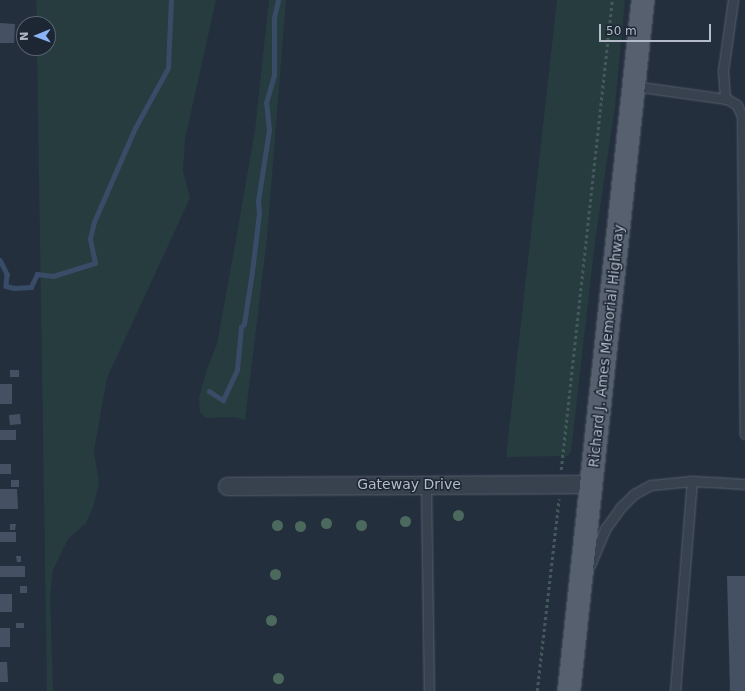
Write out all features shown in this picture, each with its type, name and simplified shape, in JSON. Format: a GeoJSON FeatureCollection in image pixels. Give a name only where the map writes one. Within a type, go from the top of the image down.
{"type":"FeatureCollection","features":[{"type":"Feature","properties":{"kind":"main road","name":"Richard J. Ames Memorial Highway"},"geometry":{"type":"LineString","coordinates":[[569,691],[642,0]]}},
{"type":"Feature","properties":{"kind":"street","name":"Gateway Drive"},"geometry":{"type":"LineString","coordinates":[[226,486],[592,484]]}},
{"type":"Feature","properties":{"kind":"lane"},"geometry":{"type":"LineString","coordinates":[[725,99],[723,71],[733,0]]}},
{"type":"Feature","properties":{"kind":"lane"},"geometry":{"type":"LineString","coordinates":[[634,86],[725,99],[737,105],[742,116],[745,434]]}},
{"type":"Feature","properties":{"kind":"lane"},"geometry":{"type":"LineString","coordinates":[[581,585],[605,529],[620,508],[634,494],[651,485],[692,481],[745,484]]}},
{"type":"Feature","properties":{"kind":"lane"},"geometry":{"type":"LineString","coordinates":[[675,691],[692,481]]}},
{"type":"Feature","properties":{"kind":"lane"},"geometry":{"type":"LineString","coordinates":[[426,484],[429,691]]}},
{"type":"Feature","properties":{"kind":"path"},"geometry":{"type":"LineString","coordinates":[[537,691],[561,484],[612,0]]}},
{"type":"Feature","properties":{"kind":"green space"},"geometry":{"type":"Polygon","coordinates":[[[36,0],[216,0],[185,139],[183,171],[190,198],[107,378],[94,451],[99,483],[93,507],[86,523],[68,539],[53,570],[50,596],[53,691],[47,691],[37,56],[56,56],[56,16],[37,16],[36,0]]]}},
{"type":"Feature","properties":{"kind":"green space"},"geometry":{"type":"Polygon","coordinates":[[[269,0],[286,0],[267,238],[245,420],[234,417],[206,418],[200,412],[199,398],[207,369],[217,344],[238,228],[255,130],[269,0]]]}},
{"type":"Feature","properties":{"kind":"green space"},"geometry":{"type":"Polygon","coordinates":[[[557,0],[625,0],[615,106],[595,242],[571,451],[568,456],[506,457],[557,0]]]}},
{"type":"Feature","properties":{"kind":"building"},"geometry":{"type":"Polygon","coordinates":[[[0,23],[15,24],[14,43],[0,43],[0,23]]]}},
{"type":"Feature","properties":{"kind":"building"},"geometry":{"type":"Polygon","coordinates":[[[10,370],[19,370],[19,377],[10,377],[10,370]]]}},
{"type":"Feature","properties":{"kind":"building"},"geometry":{"type":"Polygon","coordinates":[[[0,384],[12,384],[12,404],[0,404],[0,384]]]}},
{"type":"Feature","properties":{"kind":"building"},"geometry":{"type":"Polygon","coordinates":[[[20,414],[21,424],[10,425],[9,415],[20,414]]]}},
{"type":"Feature","properties":{"kind":"building"},"geometry":{"type":"Polygon","coordinates":[[[0,430],[16,430],[16,440],[0,440],[0,430]]]}},
{"type":"Feature","properties":{"kind":"building"},"geometry":{"type":"Polygon","coordinates":[[[0,464],[11,464],[11,474],[0,474],[0,464]]]}},
{"type":"Feature","properties":{"kind":"building"},"geometry":{"type":"Polygon","coordinates":[[[11,480],[19,480],[19,487],[11,487],[11,480]]]}},
{"type":"Feature","properties":{"kind":"building"},"geometry":{"type":"Polygon","coordinates":[[[0,489],[17,489],[18,509],[0,509],[0,489]]]}},
{"type":"Feature","properties":{"kind":"building"},"geometry":{"type":"Polygon","coordinates":[[[10,524],[16,524],[15,530],[10,530],[10,524]]]}},
{"type":"Feature","properties":{"kind":"building"},"geometry":{"type":"Polygon","coordinates":[[[0,532],[16,532],[16,542],[0,542],[0,532]]]}},
{"type":"Feature","properties":{"kind":"building"},"geometry":{"type":"Polygon","coordinates":[[[16,556],[21,556],[21,562],[17,562],[16,556]]]}},
{"type":"Feature","properties":{"kind":"building"},"geometry":{"type":"Polygon","coordinates":[[[0,566],[25,566],[25,577],[0,577],[0,566]]]}},
{"type":"Feature","properties":{"kind":"building"},"geometry":{"type":"Polygon","coordinates":[[[727,576],[745,576],[745,691],[730,691],[727,576]]]}},
{"type":"Feature","properties":{"kind":"building"},"geometry":{"type":"Polygon","coordinates":[[[20,586],[27,586],[27,593],[20,593],[20,586]]]}},
{"type":"Feature","properties":{"kind":"building"},"geometry":{"type":"Polygon","coordinates":[[[0,594],[12,594],[12,612],[0,612],[0,594]]]}},
{"type":"Feature","properties":{"kind":"building"},"geometry":{"type":"Polygon","coordinates":[[[16,623],[24,623],[24,628],[16,628],[16,623]]]}},
{"type":"Feature","properties":{"kind":"building"},"geometry":{"type":"Polygon","coordinates":[[[0,628],[10,628],[10,647],[0,647],[0,628]]]}},
{"type":"Feature","properties":{"kind":"building"},"geometry":{"type":"Polygon","coordinates":[[[0,662],[7,662],[8,682],[0,682],[0,662]]]}},
{"type":"Feature","properties":{"kind":"waterway"},"geometry":{"type":"LineString","coordinates":[[0,260],[7,274],[6,286],[14,288],[31,287],[37,274],[53,276],[95,263],[90,239],[94,222],[135,128],[168,68],[171,0]]}},
{"type":"Feature","properties":{"kind":"waterway"},"geometry":{"type":"LineString","coordinates":[[209,391],[223,400],[237,370],[241,327],[244,324],[252,272],[259,213],[258,201],[269,130],[266,103],[274,75],[274,18],[278,0]]}}]}
